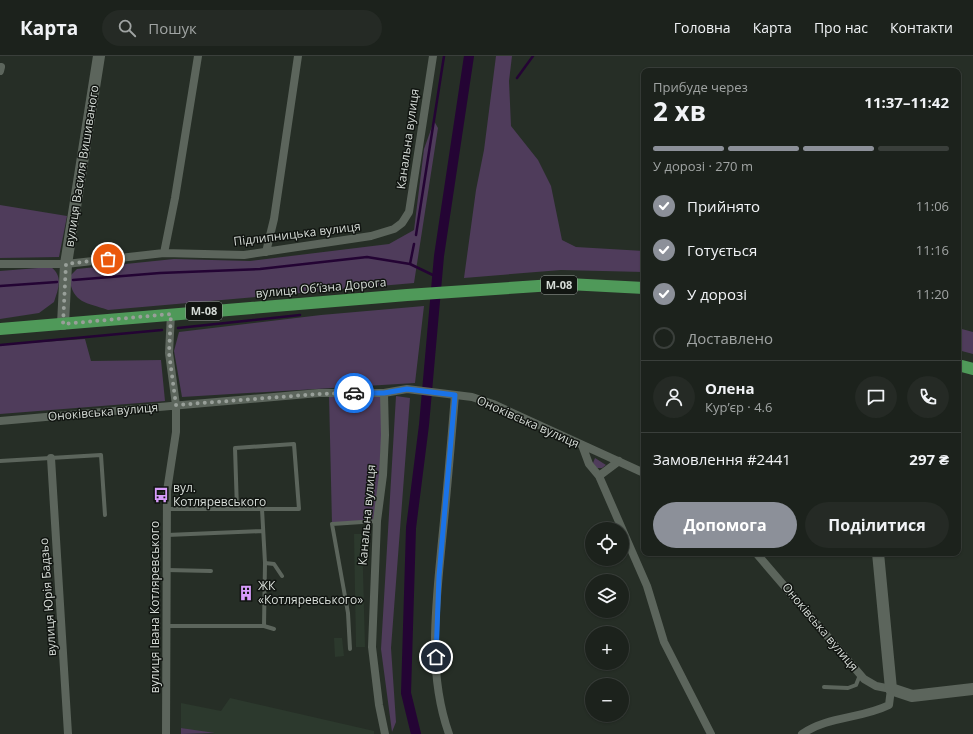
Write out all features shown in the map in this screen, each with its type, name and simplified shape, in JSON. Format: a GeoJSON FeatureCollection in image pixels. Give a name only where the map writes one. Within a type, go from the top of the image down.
{"type":"FeatureCollection","features":[{"type":"Feature","properties":{"kind":"highway","name":"вулиця Обʼїзна Дорога"},"geometry":{"type":"LineString","coordinates":[[0,329],[407,295],[568,284],[641,288]]}},
{"type":"Feature","properties":{"kind":"highway"},"geometry":{"type":"LineString","coordinates":[[961,366],[973,369]]}},
{"type":"Feature","properties":{"kind":"street","name":"вулиця Василя Вишиваного"},"geometry":{"type":"LineString","coordinates":[[63,324],[66,264],[94,101],[99,56]]}},
{"type":"Feature","properties":{"kind":"street"},"geometry":{"type":"LineString","coordinates":[[164,253],[175,198],[198,56]]}},
{"type":"Feature","properties":{"kind":"street"},"geometry":{"type":"LineString","coordinates":[[266,252],[274,219],[298,56]]}},
{"type":"Feature","properties":{"kind":"street","name":"Канальна вулиця"},"geometry":{"type":"LineString","coordinates":[[402,223],[409,212],[433,56]]}},
{"type":"Feature","properties":{"kind":"street","name":"Підлипницька вулиця"},"geometry":{"type":"LineString","coordinates":[[0,264],[66,264],[164,253],[244,255],[372,236],[394,229],[402,223]]}},
{"type":"Feature","properties":{"kind":"street","name":"вулиця Івана Котляревського"},"geometry":{"type":"LineString","coordinates":[[166,734],[167,491],[176,432],[176,405],[169,353],[171,314]]}},
{"type":"Feature","properties":{"kind":"street","name":"Оноківська вулиця"},"geometry":{"type":"LineString","coordinates":[[0,421],[319,394],[384,393],[407,389],[443,392],[472,397],[493,404],[641,472]]}},
{"type":"Feature","properties":{"kind":"street","name":"Канальна вулиця"},"geometry":{"type":"LineString","coordinates":[[384,393],[383,468],[377,521],[372,647],[379,705],[385,734]]}},
{"type":"Feature","properties":{"kind":"street"},"geometry":{"type":"LineString","coordinates":[[449,734],[440,704],[437,685],[436,626],[455,395]]}},
{"type":"Feature","properties":{"kind":"street"},"geometry":{"type":"LineString","coordinates":[[582,445],[589,464],[599,476],[647,586],[664,642],[711,734]]}},
{"type":"Feature","properties":{"kind":"street","name":"вулиця Юрія Бадзьо"},"geometry":{"type":"LineString","coordinates":[[51,458],[68,734]]}},
{"type":"Feature","properties":{"kind":"street"},"geometry":{"type":"LineString","coordinates":[[599,476],[619,461]]}},
{"type":"Feature","properties":{"kind":"street","name":"Оноківська вулиця"},"geometry":{"type":"LineString","coordinates":[[759,556],[860,674],[870,683],[912,696],[973,689]]}},
{"type":"Feature","properties":{"kind":"street"},"geometry":{"type":"LineString","coordinates":[[802,734],[825,722],[877,711],[889,705],[891,689],[878,556]]}},
{"type":"Feature","properties":{"kind":"lane"},"geometry":{"type":"LineString","coordinates":[[167,509],[237,509],[262,509],[299,509],[294,444],[235,448],[237,509]]}},
{"type":"Feature","properties":{"kind":"lane"},"geometry":{"type":"LineString","coordinates":[[0,461],[101,455],[105,515]]}},
{"type":"Feature","properties":{"kind":"lane"},"geometry":{"type":"LineString","coordinates":[[262,509],[265,563],[264,626]]}},
{"type":"Feature","properties":{"kind":"lane"},"geometry":{"type":"LineString","coordinates":[[350,649],[348,613],[332,524],[377,521]]}},
{"type":"Feature","properties":{"kind":"lane"},"geometry":{"type":"LineString","coordinates":[[167,535],[263,531]]}},
{"type":"Feature","properties":{"kind":"lane"},"geometry":{"type":"LineString","coordinates":[[265,563],[274,564],[282,576]]}},
{"type":"Feature","properties":{"kind":"lane"},"geometry":{"type":"LineString","coordinates":[[167,570],[211,571]]}},
{"type":"Feature","properties":{"kind":"lane"},"geometry":{"type":"LineString","coordinates":[[167,626],[264,626],[274,628]]}},
{"type":"Feature","properties":{"kind":"lane"},"geometry":{"type":"LineString","coordinates":[[824,687],[852,687],[856,685],[860,674]]}},
{"type":"Feature","properties":{"kind":"shaded area"},"geometry":{"type":"Polygon","coordinates":[[[496,56],[512,56],[509,81],[511,126],[538,160],[551,186],[562,240],[576,247],[641,251],[641,272],[561,270],[464,278],[476,190],[484,150],[496,56]]]}},
{"type":"Feature","properties":{"kind":"shaded area"},"geometry":{"type":"Polygon","coordinates":[[[434,121],[438,128],[414,283],[108,310],[82,301],[77,297],[71,286],[69,277],[77,269],[174,259],[250,261],[389,244],[414,230],[424,149],[434,121]]]}},
{"type":"Feature","properties":{"kind":"shaded area"},"geometry":{"type":"Polygon","coordinates":[[[0,205],[67,216],[59,257],[0,258],[0,205]]]}},
{"type":"Feature","properties":{"kind":"shaded area"},"geometry":{"type":"Polygon","coordinates":[[[51,267],[58,275],[59,279],[54,302],[39,313],[0,319],[0,271],[51,267]]]}},
{"type":"Feature","properties":{"kind":"shaded area"},"geometry":{"type":"Polygon","coordinates":[[[424,306],[415,383],[182,397],[174,351],[179,332],[321,315],[424,306]]]}},
{"type":"Feature","properties":{"kind":"shaded area"},"geometry":{"type":"Polygon","coordinates":[[[961,329],[973,332],[973,354],[961,351],[961,329]]]}},
{"type":"Feature","properties":{"kind":"shaded area"},"geometry":{"type":"Polygon","coordinates":[[[85,339],[91,361],[161,360],[165,401],[0,414],[0,345],[85,339]]]}},
{"type":"Feature","properties":{"kind":"shaded area"},"geometry":{"type":"Polygon","coordinates":[[[384,393],[377,521],[332,524],[329,394],[384,393]]]}},
{"type":"Feature","properties":{"kind":"shaded area"},"geometry":{"type":"Polygon","coordinates":[[[396,396],[410,398],[391,648],[396,722],[392,732],[381,649],[396,396]]]}},
{"type":"Feature","properties":{"kind":"shaded area"},"geometry":{"type":"Polygon","coordinates":[[[595,458],[606,465],[602,468],[597,468],[593,463],[595,458]]]}},
{"type":"Feature","properties":{"kind":"shaded area"},"geometry":{"type":"Polygon","coordinates":[[[354,534],[362,534],[365,647],[356,647],[354,534]]]}},
{"type":"Feature","properties":{"kind":"shaded area"},"geometry":{"type":"Polygon","coordinates":[[[334,638],[342,638],[344,656],[335,657],[334,638]]]}},
{"type":"Feature","properties":{"kind":"shaded area"},"geometry":{"type":"Polygon","coordinates":[[[230,698],[374,731],[374,734],[215,734],[181,728],[181,703],[221,711],[230,698]]]}},
{"type":"Feature","properties":{"kind":"shaded area"},"geometry":{"type":"Polygon","coordinates":[[[181,728],[215,733],[181,734],[181,728]]]}},
{"type":"Feature","properties":{"kind":"waterway"},"geometry":{"type":"LineString","coordinates":[[416,235],[444,56]]}},
{"type":"Feature","properties":{"kind":"waterway"},"geometry":{"type":"LineString","coordinates":[[416,734],[406,693],[411,528],[424,425],[439,256],[469,56]]}},
{"type":"Feature","properties":{"kind":"waterway"},"geometry":{"type":"LineString","coordinates":[[517,78],[533,56]]}},
{"type":"Feature","properties":{"kind":"waterway"},"geometry":{"type":"LineString","coordinates":[[410,264],[414,244]]}},
{"type":"Feature","properties":{"kind":"waterway"},"geometry":{"type":"LineString","coordinates":[[73,280],[160,273],[260,269],[367,257],[410,264],[437,277]]}},
{"type":"Feature","properties":{"kind":"waterway"},"geometry":{"type":"LineString","coordinates":[[0,286],[57,282]]}},
{"type":"Feature","properties":{"kind":"waterway"},"geometry":{"type":"LineString","coordinates":[[178,328],[300,315]]}},
{"type":"Feature","properties":{"kind":"waterway"},"geometry":{"type":"LineString","coordinates":[[0,345],[162,330]]}},
{"type":"Feature","properties":{"kind":"way so far"},"geometry":{"type":"LineString","coordinates":[[108,259],[66,264],[63,324],[171,314],[169,353],[176,405],[319,394],[354,393]]}},
{"type":"Feature","properties":{"kind":"place","name":"вул. Котляревського"},"geometry":{"type":"Point","coordinates":[161,495]}},
{"type":"Feature","properties":{"kind":"place","name":"ЖК «Котляревського»"},"geometry":{"type":"Point","coordinates":[246,593]}},
{"type":"Feature","properties":{"kind":"route"},"geometry":{"type":"LineString","coordinates":[[354,393],[384,393],[407,389],[443,392],[455,395],[439,576],[436,657]]}}]}
